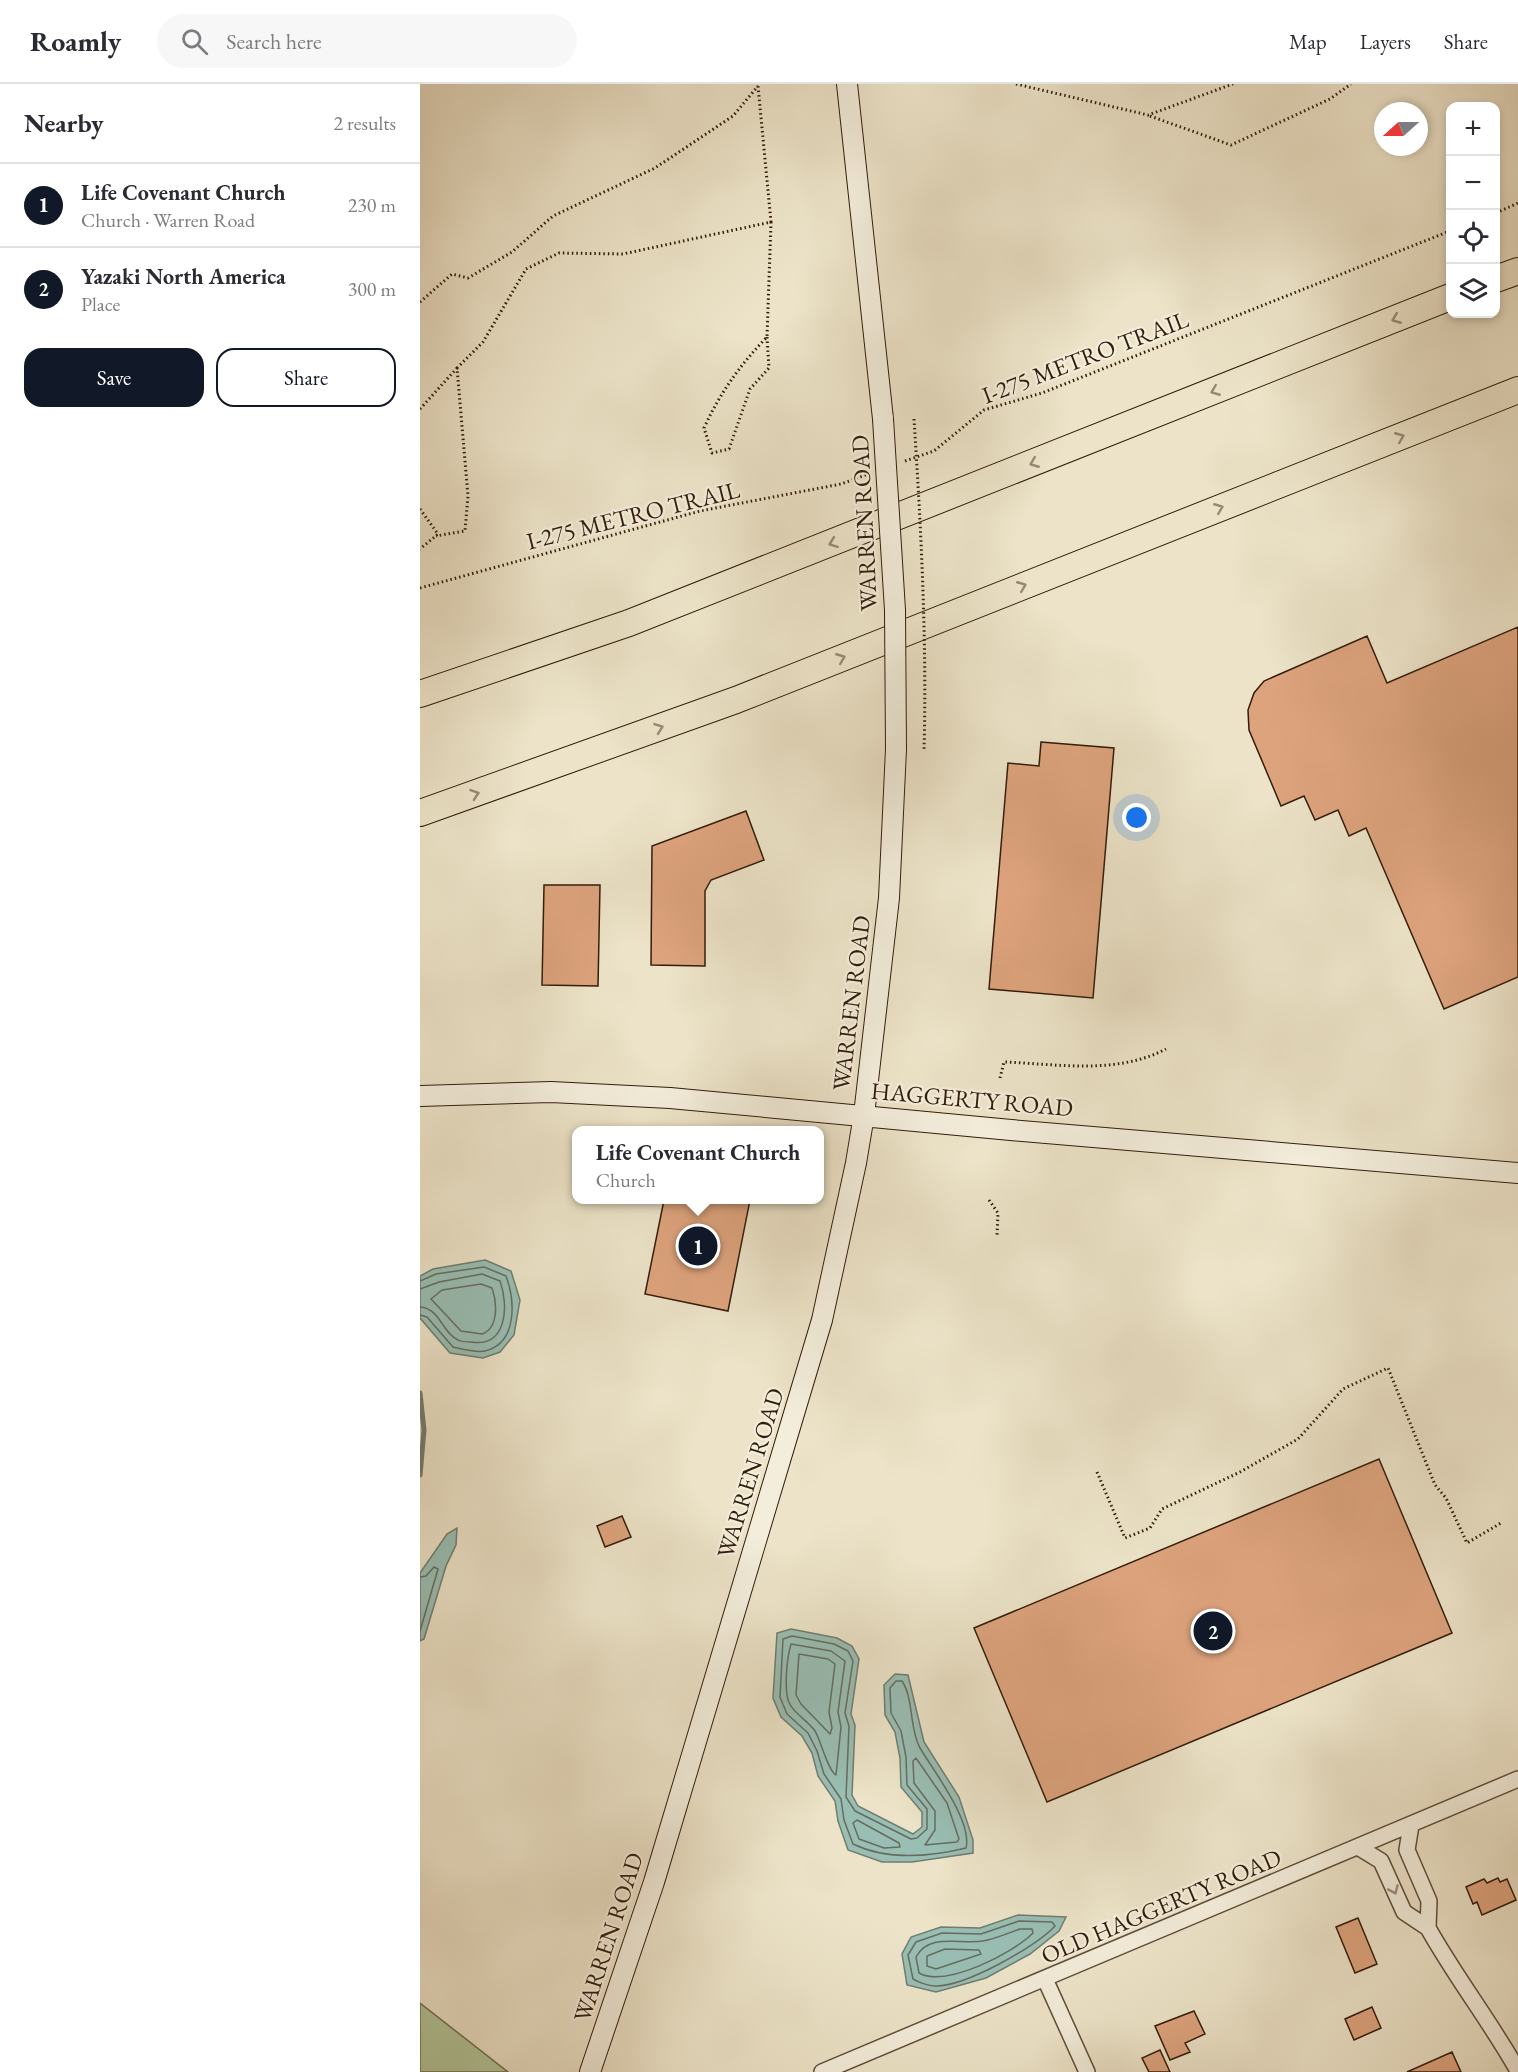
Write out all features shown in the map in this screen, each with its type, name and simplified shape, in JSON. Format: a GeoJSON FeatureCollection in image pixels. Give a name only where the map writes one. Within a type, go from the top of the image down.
{"type":"FeatureCollection","features":[{"type":"Feature","properties":{"kind":"highway"},"geometry":{"type":"LineString","coordinates":[[1500,278],[1518,271]]}},
{"type":"Feature","properties":{"kind":"highway"},"geometry":{"type":"LineString","coordinates":[[420,694],[629,623],[1446,299]]}},
{"type":"Feature","properties":{"kind":"highway"},"geometry":{"type":"LineString","coordinates":[[420,813],[736,700],[1518,390]]}},
{"type":"Feature","properties":{"kind":"main road","name":"WARREN ROAD"},"geometry":{"type":"LineString","coordinates":[[590,2072],[654,1882],[814,1348],[856,1163],[864,1114],[889,898],[896,749],[896,610],[883,419],[847,84]]}},
{"type":"Feature","properties":{"kind":"main road","name":"HAGGERTY ROAD"},"geometry":{"type":"LineString","coordinates":[[420,1096],[507,1092],[606,1094],[864,1114],[1011,1130],[1518,1173]]}},
{"type":"Feature","properties":{"kind":"street","name":"OLD HAGGERTY ROAD"},"geometry":{"type":"LineString","coordinates":[[822,2072],[1518,1779]]}},
{"type":"Feature","properties":{"kind":"street"},"geometry":{"type":"LineString","coordinates":[[1411,1825],[1407,1850],[1429,1901],[1428,1928]]}},
{"type":"Feature","properties":{"kind":"street"},"geometry":{"type":"LineString","coordinates":[[1358,1847],[1381,1861],[1404,1911],[1428,1928],[1452,1971],[1499,2037],[1518,2071]]}},
{"type":"Feature","properties":{"kind":"street"},"geometry":{"type":"LineString","coordinates":[[1045,1979],[1087,2072]]}},
{"type":"Feature","properties":{"kind":"path"},"geometry":{"type":"LineString","coordinates":[[1016,84],[1148,115],[1231,145],[1330,99],[1351,84]]}},
{"type":"Feature","properties":{"kind":"path"},"geometry":{"type":"LineString","coordinates":[[1148,115],[1233,84]]}},
{"type":"Feature","properties":{"kind":"path"},"geometry":{"type":"LineString","coordinates":[[758,85],[771,222],[767,337],[769,368],[750,389],[729,449],[712,453],[704,428],[717,399],[741,364],[767,337]]}},
{"type":"Feature","properties":{"kind":"path"},"geometry":{"type":"LineString","coordinates":[[420,302],[452,274],[468,278],[512,252],[553,216],[655,168],[733,116],[758,85]]}},
{"type":"Feature","properties":{"kind":"path"},"geometry":{"type":"LineString","coordinates":[[1500,211],[1518,203]]}},
{"type":"Feature","properties":{"kind":"path"},"geometry":{"type":"LineString","coordinates":[[420,409],[483,342],[526,269],[559,253],[623,254],[771,222]]}},
{"type":"Feature","properties":{"kind":"path","name":"I-275 METRO TRAIL"},"geometry":{"type":"LineString","coordinates":[[903,462],[934,451],[984,410],[1042,393],[1446,233]]}},
{"type":"Feature","properties":{"kind":"path"},"geometry":{"type":"LineString","coordinates":[[420,549],[436,536],[465,531],[468,496],[457,368]]}},
{"type":"Feature","properties":{"kind":"path"},"geometry":{"type":"LineString","coordinates":[[914,419],[921,534],[926,688],[924,751]]}},
{"type":"Feature","properties":{"kind":"path","name":"I-275 METRO TRAIL"},"geometry":{"type":"LineString","coordinates":[[420,588],[700,511],[841,484],[872,473]]}},
{"type":"Feature","properties":{"kind":"path"},"geometry":{"type":"LineString","coordinates":[[420,509],[438,534],[436,536]]}},
{"type":"Feature","properties":{"kind":"path"},"geometry":{"type":"LineString","coordinates":[[1000,1078],[1004,1062],[1114,1066],[1134,1063],[1166,1049]]}},
{"type":"Feature","properties":{"kind":"path"},"geometry":{"type":"LineString","coordinates":[[989,1200],[998,1213],[997,1236]]}},
{"type":"Feature","properties":{"kind":"path"},"geometry":{"type":"LineString","coordinates":[[1097,1472],[1125,1538],[1150,1528],[1162,1509],[1240,1472],[1298,1439],[1343,1389],[1388,1368],[1435,1485],[1446,1498],[1467,1543],[1501,1523]]}},
{"type":"Feature","properties":{"kind":"green space"},"geometry":{"type":"Polygon","coordinates":[[[420,2003],[508,2072],[420,2072],[420,2003]]]}},
{"type":"Feature","properties":{"kind":"water"},"geometry":{"type":"Polygon","coordinates":[[[485,1260],[511,1271],[520,1300],[514,1335],[500,1352],[483,1358],[450,1353],[420,1318],[420,1276],[433,1269],[485,1260]]]}},
{"type":"Feature","properties":{"kind":"water"},"geometry":{"type":"Polygon","coordinates":[[[457,1528],[456,1545],[446,1566],[424,1639],[420,1641],[420,1573],[447,1534],[457,1528]]]}},
{"type":"Feature","properties":{"kind":"water"},"geometry":{"type":"Polygon","coordinates":[[[791,1629],[837,1638],[852,1646],[859,1659],[851,1714],[855,1725],[852,1795],[858,1806],[913,1834],[922,1827],[922,1812],[901,1787],[900,1758],[895,1732],[885,1715],[884,1685],[895,1674],[908,1675],[924,1742],[959,1797],[973,1840],[973,1853],[912,1862],[882,1862],[848,1850],[838,1821],[835,1801],[818,1776],[812,1753],[802,1736],[781,1717],[773,1698],[777,1633],[791,1629]]]}},
{"type":"Feature","properties":{"kind":"water"},"geometry":{"type":"Polygon","coordinates":[[[1018,1915],[1066,1917],[1059,1931],[1030,1954],[986,1978],[936,1992],[907,1985],[902,1954],[911,1937],[941,1927],[980,1928],[1018,1915]]]}},
{"type":"Feature","properties":{"kind":"building"},"geometry":{"type":"Polygon","coordinates":[[[1518,627],[1518,977],[1444,1009],[1366,828],[1349,836],[1338,810],[1315,820],[1304,796],[1281,806],[1249,730],[1248,710],[1254,693],[1264,681],[1367,636],[1387,683],[1518,627]]]}},
{"type":"Feature","properties":{"kind":"building"},"geometry":{"type":"Polygon","coordinates":[[[1041,742],[1114,748],[1093,998],[989,989],[1008,763],[1039,766],[1041,742]]]}},
{"type":"Feature","properties":{"kind":"building"},"geometry":{"type":"Polygon","coordinates":[[[746,811],[764,860],[711,880],[705,891],[705,966],[651,965],[652,846],[746,811]]]}},
{"type":"Feature","properties":{"kind":"building"},"geometry":{"type":"Polygon","coordinates":[[[544,885],[600,885],[598,986],[542,985],[544,885]]]}},
{"type":"Feature","properties":{"kind":"building"},"geometry":{"type":"Polygon","coordinates":[[[663,1204],[749,1204],[728,1311],[645,1294],[663,1204]]]}},
{"type":"Feature","properties":{"kind":"building"},"geometry":{"type":"Polygon","coordinates":[[[1379,1459],[1452,1633],[1047,1802],[974,1628],[1379,1459]]]}},
{"type":"Feature","properties":{"kind":"building"},"geometry":{"type":"Polygon","coordinates":[[[622,1516],[631,1537],[605,1547],[597,1526],[622,1516]]]}},
{"type":"Feature","properties":{"kind":"building"},"geometry":{"type":"Polygon","coordinates":[[[1498,1878],[1500,1882],[1507,1879],[1516,1900],[1482,1915],[1477,1902],[1473,1904],[1466,1887],[1484,1879],[1487,1883],[1498,1878]]]}},
{"type":"Feature","properties":{"kind":"building"},"geometry":{"type":"Polygon","coordinates":[[[1358,1918],[1377,1964],[1355,1973],[1336,1927],[1358,1918]]]}},
{"type":"Feature","properties":{"kind":"building"},"geometry":{"type":"Polygon","coordinates":[[[1372,2007],[1381,2028],[1354,2040],[1345,2019],[1372,2007]]]}},
{"type":"Feature","properties":{"kind":"building"},"geometry":{"type":"Polygon","coordinates":[[[1194,2011],[1205,2034],[1185,2043],[1190,2052],[1170,2060],[1155,2026],[1194,2011]]]}},
{"type":"Feature","properties":{"kind":"building"},"geometry":{"type":"Polygon","coordinates":[[[1160,2050],[1170,2072],[1149,2072],[1142,2058],[1160,2050]]]}},
{"type":"Feature","properties":{"kind":"building"},"geometry":{"type":"Polygon","coordinates":[[[1452,2052],[1461,2072],[1407,2072],[1452,2052]]]}},
{"type":"Feature","properties":{"kind":"waterway"},"geometry":{"type":"LineString","coordinates":[[420,1393],[424,1430],[420,1475]]}},
{"type":"Feature","properties":{"kind":"place","name":"Life Covenant Church"},"geometry":{"type":"Point","coordinates":[698,1246]}},
{"type":"Feature","properties":{"kind":"place","name":"Yazaki North America"},"geometry":{"type":"Point","coordinates":[1213,1631]}}]}
